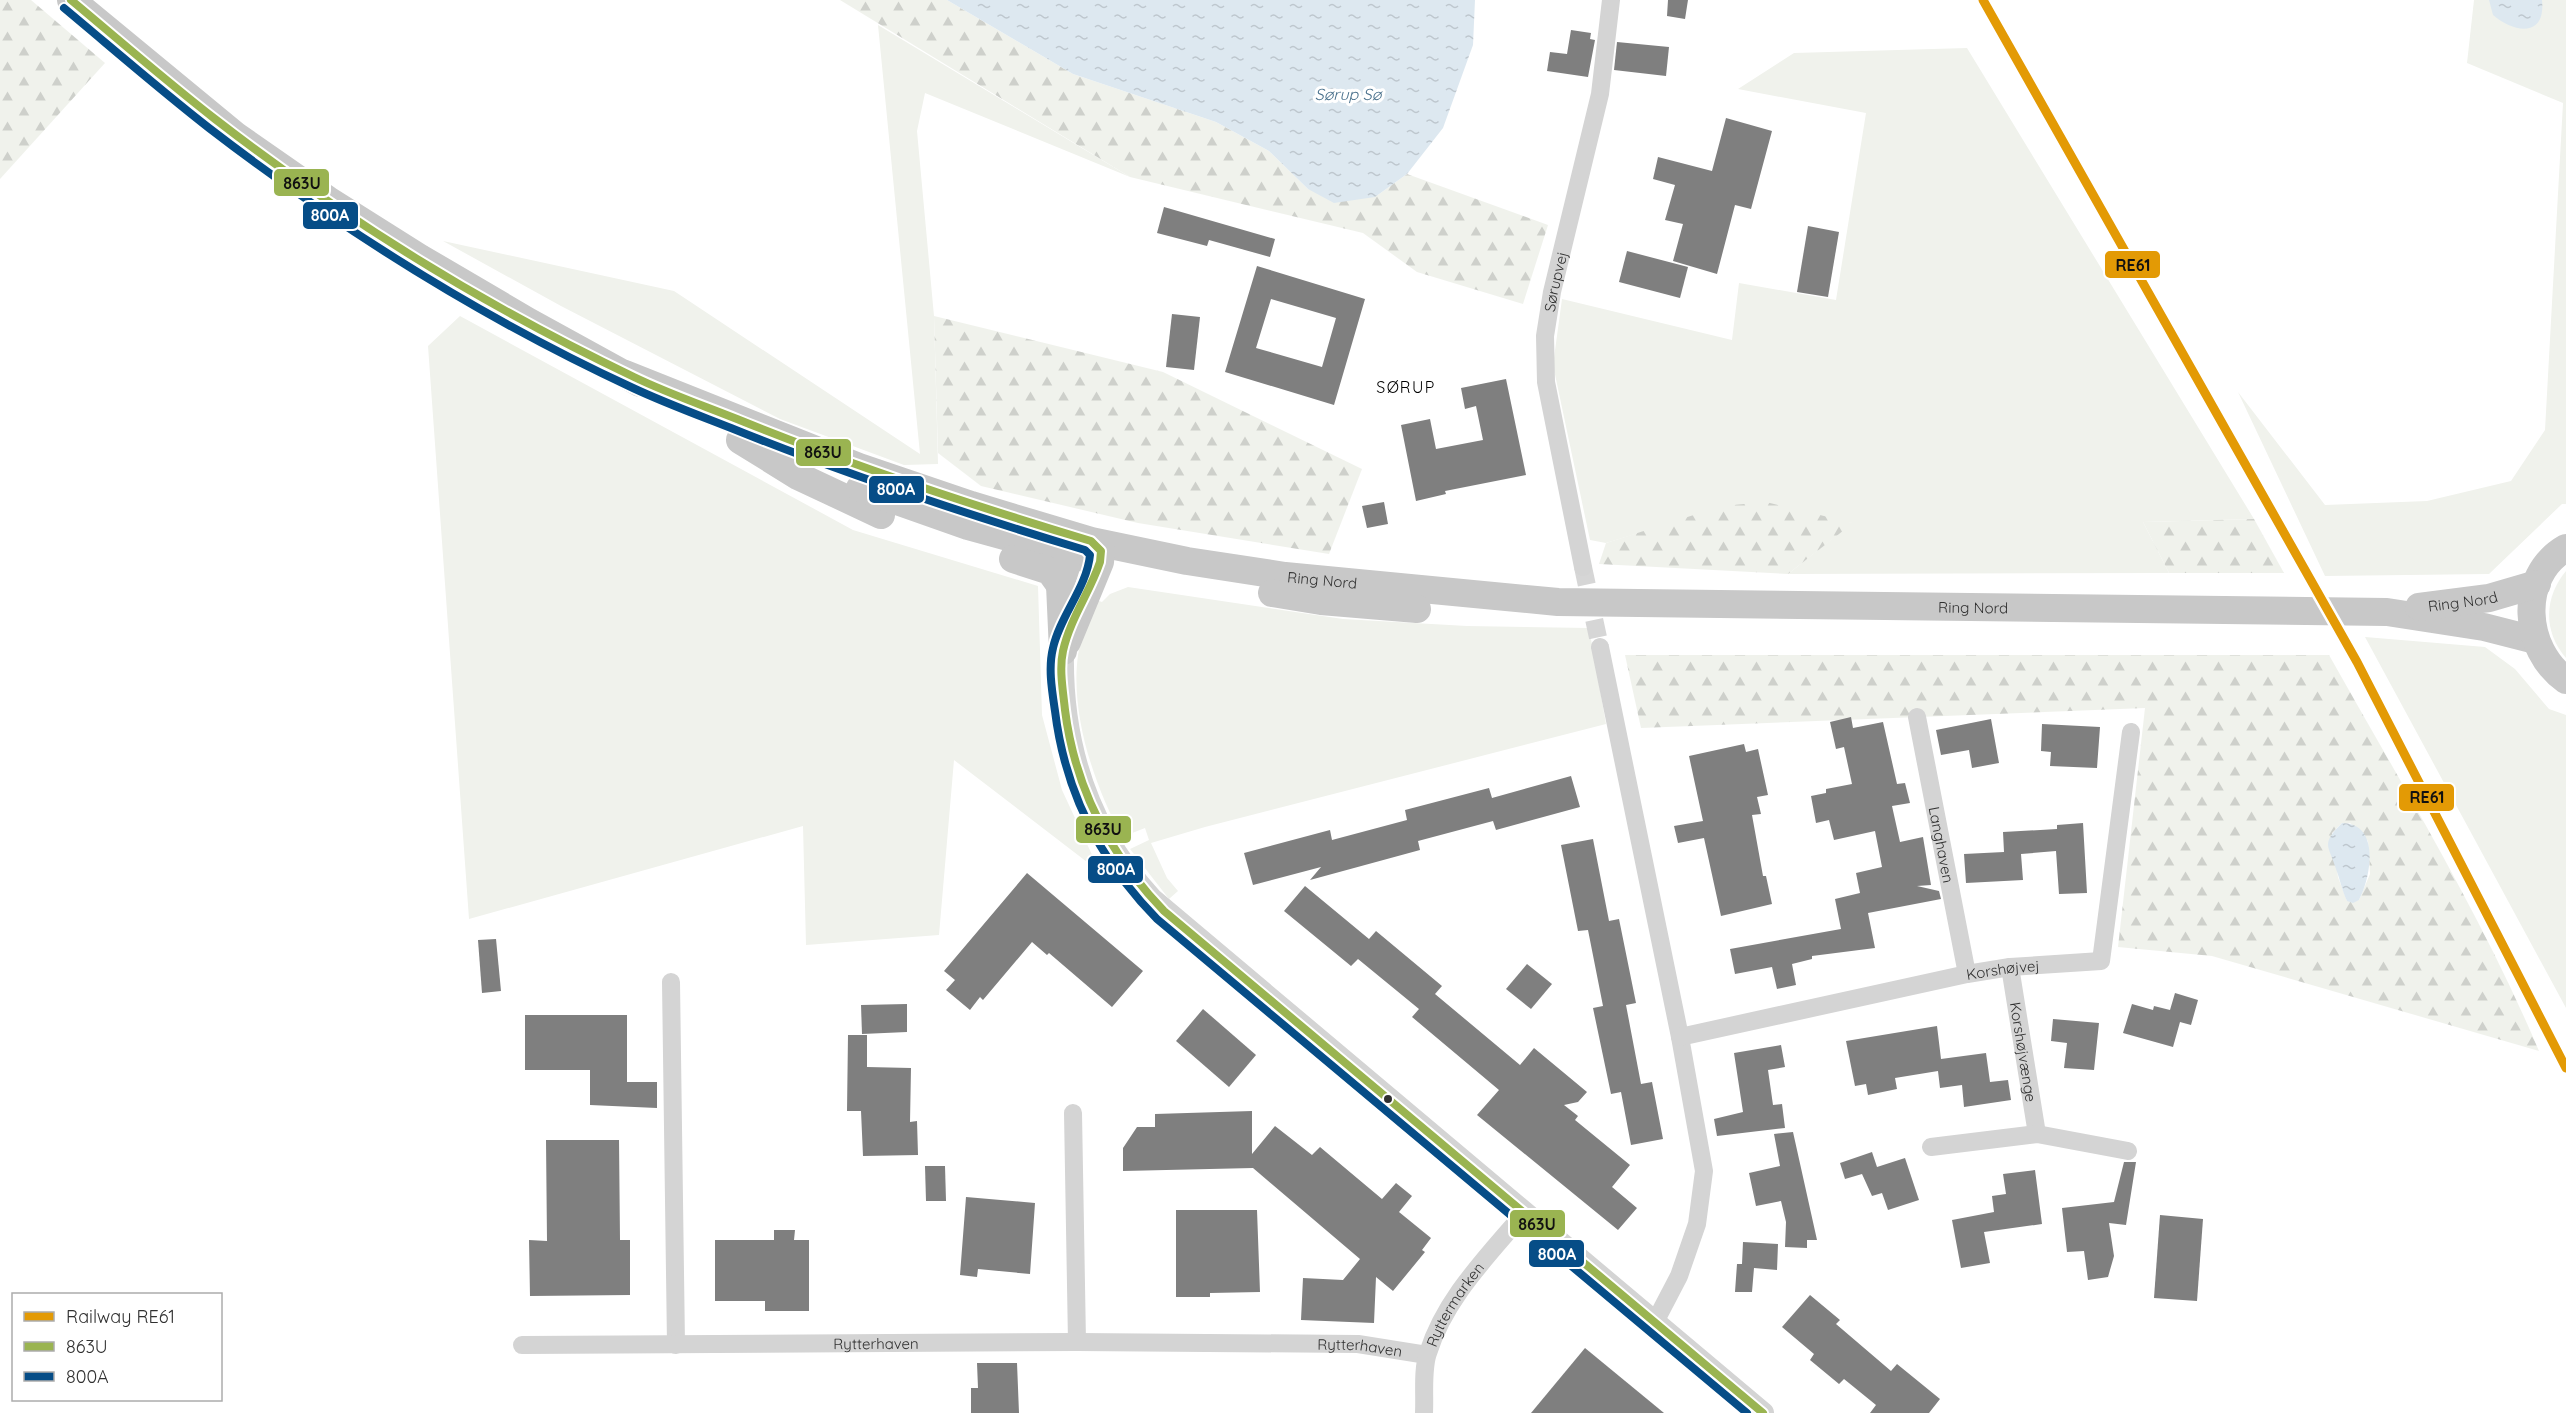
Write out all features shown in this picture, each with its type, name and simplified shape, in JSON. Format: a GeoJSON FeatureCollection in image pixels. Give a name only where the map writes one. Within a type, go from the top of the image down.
{"type":"FeatureCollection","features":[{"type":"Feature","properties":{"kind":"main road"},"geometry":{"type":"LineString","coordinates":[[71,0],[236,136],[328,200],[528,322],[625,374],[689,414],[740,440],[798,476],[846,501],[912,527],[1044,568],[1056,576],[1060,585],[1063,651]]}},
{"type":"Feature","properties":{"kind":"main road"},"geometry":{"type":"LineString","coordinates":[[625,374],[859,467],[1087,553]]}},
{"type":"Feature","properties":{"kind":"main road"},"geometry":{"type":"LineString","coordinates":[[740,440],[915,508],[1087,553]]}},
{"type":"Feature","properties":{"kind":"main road"},"geometry":{"type":"LineString","coordinates":[[2566,548],[2554,557],[2537,584],[2530,616],[2535,640],[2552,668],[2566,680]]}},
{"type":"Feature","properties":{"kind":"main road"},"geometry":{"type":"LineString","coordinates":[[1060,585],[1087,553]]}},
{"type":"Feature","properties":{"kind":"main road"},"geometry":{"type":"LineString","coordinates":[[1063,651],[1087,553]]}},
{"type":"Feature","properties":{"kind":"main road","name":"Ring Nord"},"geometry":{"type":"LineString","coordinates":[[1087,553],[1187,561],[1285,576],[1558,602],[2387,612],[2484,627],[2535,640]]}},
{"type":"Feature","properties":{"kind":"main road","name":"Ring Nord"},"geometry":{"type":"LineString","coordinates":[[2387,612],[2489,598],[2537,584]]}},
{"type":"Feature","properties":{"kind":"street","name":"Sørupvej"},"geometry":{"type":"LineString","coordinates":[[1583,567],[1546,382],[1545,336],[1552,291],[1600,94],[1611,0]]}},
{"type":"Feature","properties":{"kind":"street"},"geometry":{"type":"LineString","coordinates":[[1600,647],[1680,1036],[1704,1171],[1697,1224],[1679,1276],[1655,1322]]}},
{"type":"Feature","properties":{"kind":"street"},"geometry":{"type":"LineString","coordinates":[[1063,651],[1067,727],[1080,781],[1099,826],[1138,884],[1164,911],[1763,1413]]}},
{"type":"Feature","properties":{"kind":"street","name":"Langhaven"},"geometry":{"type":"LineString","coordinates":[[1917,717],[1967,974]]}},
{"type":"Feature","properties":{"kind":"street","name":"Korshøjvej"},"geometry":{"type":"LineString","coordinates":[[1680,1036],[1967,974],[2010,968],[2101,961],[2131,732]]}},
{"type":"Feature","properties":{"kind":"street","name":"Korshøjvænge"},"geometry":{"type":"LineString","coordinates":[[2010,968],[2037,1134]]}},
{"type":"Feature","properties":{"kind":"street"},"geometry":{"type":"LineString","coordinates":[[671,982],[676,1345]]}},
{"type":"Feature","properties":{"kind":"street"},"geometry":{"type":"LineString","coordinates":[[1073,1113],[1077,1342]]}},
{"type":"Feature","properties":{"kind":"street"},"geometry":{"type":"LineString","coordinates":[[1931,1147],[2037,1134],[2128,1151]]}},
{"type":"Feature","properties":{"kind":"street","name":"Ryttermarken"},"geometry":{"type":"LineString","coordinates":[[1424,1413],[1427,1355],[1443,1319],[1462,1287],[1524,1213]]}},
{"type":"Feature","properties":{"kind":"street","name":"Rytterhaven"},"geometry":{"type":"LineString","coordinates":[[522,1345],[1077,1342],[1358,1344],[1427,1355]]}},
{"type":"Feature","properties":{"kind":"green space"},"geometry":{"type":"Polygon","coordinates":[[[0,0],[31,0],[105,63],[0,179],[0,0]]]}},
{"type":"Feature","properties":{"kind":"green space"},"geometry":{"type":"Polygon","coordinates":[[[840,0],[947,0],[1073,74],[1216,122],[1269,151],[1308,189],[1375,197],[1407,174],[1548,225],[1523,304],[1417,272],[1363,233],[1130,177],[840,0]]]}},
{"type":"Feature","properties":{"kind":"green space"},"geometry":{"type":"Polygon","coordinates":[[[2474,0],[2566,0],[2566,504],[2562,504],[2489,574],[2325,576],[2238,392],[2325,505],[2427,501],[2511,481],[2545,430],[2563,103],[2467,63],[2474,0]]]}},
{"type":"Feature","properties":{"kind":"green space"},"geometry":{"type":"Polygon","coordinates":[[[878,25],[1130,177],[925,93],[917,131],[934,316],[938,464],[904,465],[780,419],[561,306],[443,241],[674,291],[920,454],[878,25]]]}},
{"type":"Feature","properties":{"kind":"green space"},"geometry":{"type":"Polygon","coordinates":[[[1967,48],[2254,519],[2143,522],[2169,573],[1788,574],[1852,523],[1727,506],[1606,543],[1590,540],[1553,365],[1562,299],[1732,340],[1739,283],[1836,300],[1866,113],[1738,89],[1794,53],[1967,48]]]}},
{"type":"Feature","properties":{"kind":"green space"},"geometry":{"type":"Polygon","coordinates":[[[460,316],[853,530],[1038,586],[1042,715],[1062,790],[1100,872],[954,760],[939,935],[806,945],[803,826],[469,919],[428,346],[460,316]]]}},
{"type":"Feature","properties":{"kind":"green space"},"geometry":{"type":"Polygon","coordinates":[[[934,316],[1163,372],[1362,469],[1329,554],[1138,523],[981,486],[938,453],[934,316]]]}},
{"type":"Feature","properties":{"kind":"green space"},"geometry":{"type":"Polygon","coordinates":[[[1766,502],[1853,523],[1788,574],[1599,564],[1606,543],[1722,506],[1766,502]]]}},
{"type":"Feature","properties":{"kind":"green space"},"geometry":{"type":"Polygon","coordinates":[[[2254,519],[2284,573],[2169,573],[2143,522],[2254,519]]]}},
{"type":"Feature","properties":{"kind":"green space"},"geometry":{"type":"Polygon","coordinates":[[[2566,571],[2566,658],[2553,637],[2549,614],[2553,592],[2566,571]]]}},
{"type":"Feature","properties":{"kind":"green space"},"geometry":{"type":"Polygon","coordinates":[[[1128,587],[1343,619],[1467,626],[1589,628],[1606,724],[1205,827],[1151,843],[1167,878],[1178,891],[1169,899],[1130,849],[1149,840],[1145,828],[1122,837],[1111,815],[1091,764],[1078,709],[1076,681],[1078,655],[1088,619],[1096,600],[1102,602],[1110,594],[1128,587]]]}},
{"type":"Feature","properties":{"kind":"green space"},"geometry":{"type":"Polygon","coordinates":[[[2365,637],[2485,647],[2515,669],[2549,709],[2566,715],[2566,1008],[2365,637]]]}},
{"type":"Feature","properties":{"kind":"green space"},"geometry":{"type":"Polygon","coordinates":[[[1625,655],[2329,655],[2466,900],[2539,1051],[2212,956],[2118,947],[2145,708],[1641,728],[1625,655]],[[2342,823],[2332,833],[2338,877],[2347,901],[2359,900],[2370,874],[2368,841],[2350,823],[2342,823]]]}},
{"type":"Feature","properties":{"kind":"water","name":"Sørup Sø"},"geometry":{"type":"Polygon","coordinates":[[[947,0],[1475,0],[1473,45],[1443,128],[1407,174],[1375,197],[1334,203],[1308,189],[1269,151],[1216,122],[1073,74],[947,0]]]}},
{"type":"Feature","properties":{"kind":"water"},"geometry":{"type":"Polygon","coordinates":[[[2489,0],[2542,0],[2542,12],[2539,21],[2534,26],[2519,28],[2510,26],[2493,15],[2489,0]]]}},
{"type":"Feature","properties":{"kind":"water"},"geometry":{"type":"Polygon","coordinates":[[[2342,823],[2354,825],[2363,832],[2370,853],[2367,879],[2359,900],[2353,903],[2347,901],[2328,845],[2331,836],[2342,823]]]}},
{"type":"Feature","properties":{"kind":"building"},"geometry":{"type":"Polygon","coordinates":[[[1668,0],[1688,0],[1685,19],[1667,16],[1668,0]]]}},
{"type":"Feature","properties":{"kind":"building"},"geometry":{"type":"Polygon","coordinates":[[[1571,30],[1591,33],[1590,39],[1595,40],[1588,77],[1547,71],[1550,52],[1567,54],[1571,30]]]}},
{"type":"Feature","properties":{"kind":"building"},"geometry":{"type":"Polygon","coordinates":[[[1617,42],[1669,47],[1666,76],[1614,70],[1617,42]]]}},
{"type":"Feature","properties":{"kind":"building"},"geometry":{"type":"Polygon","coordinates":[[[1726,118],[1772,131],[1751,209],[1735,205],[1717,274],[1673,261],[1683,224],[1665,220],[1675,185],[1653,179],[1658,157],[1712,171],[1726,118]]]}},
{"type":"Feature","properties":{"kind":"building"},"geometry":{"type":"Polygon","coordinates":[[[1164,207],[1275,239],[1270,257],[1209,240],[1207,246],[1157,233],[1164,207]]]}},
{"type":"Feature","properties":{"kind":"building"},"geometry":{"type":"Polygon","coordinates":[[[1808,226],[1839,232],[1828,297],[1797,292],[1808,226]]]}},
{"type":"Feature","properties":{"kind":"building"},"geometry":{"type":"Polygon","coordinates":[[[1627,251],[1688,267],[1680,298],[1619,282],[1627,251]]]}},
{"type":"Feature","properties":{"kind":"building"},"geometry":{"type":"Polygon","coordinates":[[[1257,266],[1365,299],[1334,405],[1225,372],[1257,266]],[[1271,299],[1256,348],[1322,367],[1336,318],[1271,299]]]}},
{"type":"Feature","properties":{"kind":"building"},"geometry":{"type":"Polygon","coordinates":[[[1172,314],[1200,317],[1194,370],[1166,367],[1172,314]]]}},
{"type":"Feature","properties":{"kind":"building"},"geometry":{"type":"Polygon","coordinates":[[[1506,379],[1526,475],[1445,491],[1446,494],[1416,501],[1401,425],[1430,419],[1436,449],[1483,440],[1476,406],[1465,409],[1461,388],[1506,379]]]}},
{"type":"Feature","properties":{"kind":"building"},"geometry":{"type":"Polygon","coordinates":[[[1384,502],[1388,524],[1367,528],[1362,506],[1384,502]]]}},
{"type":"Feature","properties":{"kind":"building"},"geometry":{"type":"Polygon","coordinates":[[[1851,717],[1853,728],[1883,722],[1897,784],[1905,783],[1910,803],[1892,806],[1900,842],[1923,837],[1931,885],[1917,886],[1939,891],[1941,899],[1868,913],[1875,948],[1812,956],[1812,959],[1792,964],[1796,985],[1777,989],[1772,967],[1735,974],[1730,949],[1841,929],[1835,899],[1860,893],[1856,873],[1882,867],[1875,831],[1834,840],[1829,820],[1816,823],[1811,796],[1826,793],[1826,789],[1852,784],[1844,747],[1836,749],[1830,722],[1851,717]]]}},
{"type":"Feature","properties":{"kind":"building"},"geometry":{"type":"Polygon","coordinates":[[[1991,719],[1999,763],[1972,768],[1969,750],[1941,755],[1936,730],[1991,719]]]}},
{"type":"Feature","properties":{"kind":"building"},"geometry":{"type":"Polygon","coordinates":[[[2042,724],[2100,727],[2097,768],[2050,766],[2051,752],[2041,751],[2042,724]]]}},
{"type":"Feature","properties":{"kind":"building"},"geometry":{"type":"Polygon","coordinates":[[[1744,744],[1746,752],[1758,749],[1768,795],[1757,797],[1761,814],[1752,815],[1763,876],[1766,876],[1772,904],[1721,916],[1704,838],[1678,843],[1674,826],[1703,821],[1689,756],[1744,744]]]}},
{"type":"Feature","properties":{"kind":"building"},"geometry":{"type":"Polygon","coordinates":[[[1571,776],[1580,807],[1496,830],[1493,821],[1418,841],[1420,850],[1310,880],[1321,867],[1253,885],[1244,853],[1330,830],[1332,840],[1407,820],[1405,810],[1489,788],[1492,798],[1571,776]]]}},
{"type":"Feature","properties":{"kind":"building"},"geometry":{"type":"Polygon","coordinates":[[[2083,823],[2087,893],[2059,894],[2056,851],[2021,854],[2023,880],[1966,883],[1964,854],[2004,852],[2003,832],[2057,829],[2057,825],[2083,823]]]}},
{"type":"Feature","properties":{"kind":"building"},"geometry":{"type":"Polygon","coordinates":[[[1593,839],[1609,921],[1619,919],[1636,1003],[1626,1005],[1641,1084],[1652,1082],[1663,1139],[1631,1145],[1621,1092],[1611,1094],[1593,1008],[1603,1006],[1588,930],[1578,931],[1561,845],[1593,839]]]}},
{"type":"Feature","properties":{"kind":"building"},"geometry":{"type":"Polygon","coordinates":[[[1027,873],[1143,971],[1112,1007],[1049,953],[1047,955],[1032,942],[983,1000],[980,997],[970,1010],[946,990],[955,980],[944,971],[1027,873]]]}},
{"type":"Feature","properties":{"kind":"building"},"geometry":{"type":"Polygon","coordinates":[[[1305,886],[1369,939],[1376,931],[1442,986],[1435,994],[1520,1065],[1534,1048],[1587,1092],[1578,1102],[1564,1105],[1578,1116],[1575,1120],[1630,1165],[1612,1187],[1637,1208],[1618,1230],[1477,1115],[1499,1090],[1412,1017],[1419,1009],[1358,959],[1351,966],[1284,911],[1305,886]]]}},
{"type":"Feature","properties":{"kind":"building"},"geometry":{"type":"Polygon","coordinates":[[[496,939],[501,991],[482,993],[478,940],[496,939]]]}},
{"type":"Feature","properties":{"kind":"building"},"geometry":{"type":"Polygon","coordinates":[[[1527,964],[1552,984],[1531,1009],[1506,989],[1527,964]]]}},
{"type":"Feature","properties":{"kind":"building"},"geometry":{"type":"Polygon","coordinates":[[[2175,993],[2198,1000],[2191,1025],[2180,1022],[2173,1047],[2123,1033],[2132,1004],[2153,1010],[2154,1006],[2170,1010],[2175,993]]]}},
{"type":"Feature","properties":{"kind":"building"},"geometry":{"type":"Polygon","coordinates":[[[907,1004],[907,1032],[862,1034],[861,1005],[907,1004]]]}},
{"type":"Feature","properties":{"kind":"building"},"geometry":{"type":"Polygon","coordinates":[[[1203,1009],[1256,1055],[1229,1087],[1176,1041],[1203,1009]]]}},
{"type":"Feature","properties":{"kind":"building"},"geometry":{"type":"Polygon","coordinates":[[[525,1015],[627,1015],[627,1082],[657,1082],[657,1108],[590,1105],[590,1070],[525,1070],[525,1015]]]}},
{"type":"Feature","properties":{"kind":"building"},"geometry":{"type":"Polygon","coordinates":[[[2053,1019],[2099,1023],[2094,1070],[2064,1068],[2067,1043],[2051,1041],[2053,1019]]]}},
{"type":"Feature","properties":{"kind":"building"},"geometry":{"type":"Polygon","coordinates":[[[1937,1026],[1941,1059],[1986,1053],[1990,1082],[2008,1080],[2011,1100],[1964,1107],[1962,1085],[1940,1088],[1938,1071],[1895,1078],[1897,1089],[1868,1095],[1866,1084],[1855,1086],[1846,1041],[1937,1026]]]}},
{"type":"Feature","properties":{"kind":"building"},"geometry":{"type":"Polygon","coordinates":[[[848,1035],[867,1035],[867,1067],[911,1068],[910,1122],[917,1121],[918,1155],[863,1156],[861,1111],[847,1111],[848,1035]]]}},
{"type":"Feature","properties":{"kind":"building"},"geometry":{"type":"Polygon","coordinates":[[[1781,1045],[1785,1067],[1768,1070],[1773,1105],[1782,1104],[1785,1128],[1717,1136],[1714,1119],[1743,1112],[1734,1053],[1781,1045]]]}},
{"type":"Feature","properties":{"kind":"building"},"geometry":{"type":"Polygon","coordinates":[[[1252,1111],[1252,1154],[1275,1126],[1312,1155],[1320,1147],[1382,1199],[1396,1183],[1412,1196],[1399,1212],[1431,1238],[1422,1250],[1425,1252],[1393,1291],[1376,1277],[1374,1323],[1301,1320],[1303,1278],[1343,1280],[1360,1259],[1253,1168],[1123,1171],[1123,1148],[1137,1127],[1155,1127],[1155,1114],[1252,1111]]]}},
{"type":"Feature","properties":{"kind":"building"},"geometry":{"type":"Polygon","coordinates":[[[1793,1132],[1817,1240],[1807,1240],[1807,1248],[1785,1247],[1786,1222],[1781,1201],[1756,1206],[1749,1173],[1780,1166],[1774,1134],[1793,1132]]]}},
{"type":"Feature","properties":{"kind":"building"},"geometry":{"type":"Polygon","coordinates":[[[546,1140],[619,1140],[620,1240],[630,1240],[630,1295],[530,1296],[529,1240],[547,1241],[546,1140]]]}},
{"type":"Feature","properties":{"kind":"building"},"geometry":{"type":"Polygon","coordinates":[[[1872,1152],[1877,1167],[1905,1158],[1919,1200],[1888,1210],[1882,1193],[1872,1196],[1862,1174],[1845,1179],[1840,1163],[1872,1152]]]}},
{"type":"Feature","properties":{"kind":"building"},"geometry":{"type":"Polygon","coordinates":[[[2124,1162],[2136,1162],[2126,1225],[2109,1223],[2114,1256],[2108,1277],[2088,1280],[2084,1251],[2067,1252],[2062,1208],[2114,1202],[2124,1162]]]}},
{"type":"Feature","properties":{"kind":"building"},"geometry":{"type":"Polygon","coordinates":[[[925,1166],[945,1166],[946,1201],[926,1201],[925,1166]]]}},
{"type":"Feature","properties":{"kind":"building"},"geometry":{"type":"Polygon","coordinates":[[[2035,1170],[2042,1224],[1984,1232],[1990,1263],[1961,1268],[1952,1220],[1994,1212],[1992,1196],[2006,1194],[2003,1174],[2035,1170]]]}},
{"type":"Feature","properties":{"kind":"building"},"geometry":{"type":"Polygon","coordinates":[[[966,1197],[1035,1203],[1030,1274],[978,1269],[977,1277],[960,1275],[966,1197]]]}},
{"type":"Feature","properties":{"kind":"building"},"geometry":{"type":"Polygon","coordinates":[[[1176,1210],[1257,1210],[1260,1292],[1210,1293],[1210,1297],[1176,1297],[1176,1210]]]}},
{"type":"Feature","properties":{"kind":"building"},"geometry":{"type":"Polygon","coordinates":[[[2160,1215],[2203,1219],[2197,1301],[2154,1298],[2160,1215]]]}},
{"type":"Feature","properties":{"kind":"building"},"geometry":{"type":"Polygon","coordinates":[[[774,1230],[795,1230],[794,1240],[809,1240],[809,1311],[765,1311],[765,1301],[715,1301],[715,1240],[774,1240],[774,1230]]]}},
{"type":"Feature","properties":{"kind":"building"},"geometry":{"type":"Polygon","coordinates":[[[1743,1242],[1778,1244],[1777,1270],[1754,1268],[1752,1292],[1735,1292],[1737,1264],[1742,1264],[1743,1242]]]}},
{"type":"Feature","properties":{"kind":"building"},"geometry":{"type":"Polygon","coordinates":[[[1810,1295],[1840,1320],[1836,1324],[1891,1371],[1897,1364],[1940,1399],[1929,1413],[1870,1413],[1876,1405],[1844,1379],[1839,1384],[1810,1360],[1814,1354],[1782,1327],[1810,1295]]]}},
{"type":"Feature","properties":{"kind":"building"},"geometry":{"type":"Polygon","coordinates":[[[1585,1348],[1664,1413],[1531,1413],[1585,1348]]]}},
{"type":"Feature","properties":{"kind":"building"},"geometry":{"type":"Polygon","coordinates":[[[977,1363],[1017,1363],[1019,1413],[971,1413],[971,1388],[978,1388],[977,1363]]]}},
{"type":"Feature","properties":{"kind":"tunnel"},"geometry":{"type":"LineString","coordinates":[[1583,567],[1600,647]]}},
{"type":"Feature","properties":{"kind":"rail line","name":"RE61"},"geometry":{"type":"LineString","coordinates":[[1983,0],[2357,662],[2566,1068]]}},
{"type":"Feature","properties":{"kind":"transit line","name":"863U"},"geometry":{"type":"LineString","coordinates":[[71,0],[197,105],[314,192],[471,291],[579,350],[672,394],[824,453],[912,484],[1091,541],[1101,551],[1100,562],[1066,639],[1062,658],[1062,688],[1070,739],[1086,793],[1111,843],[1127,867],[1164,911],[1763,1413]]}},
{"type":"Feature","properties":{"kind":"transit line","name":"800A"},"geometry":{"type":"LineString","coordinates":[[64,8],[209,128],[258,165],[414,270],[522,332],[577,361],[682,409],[907,493],[1085,550],[1090,555],[1088,567],[1061,624],[1053,648],[1052,688],[1067,770],[1088,824],[1118,873],[1157,919],[1747,1413]]}},
{"type":"Feature","properties":{"kind":"district","name":"SØRUP"},"geometry":{"type":"Point","coordinates":[1406,387]}}]}
